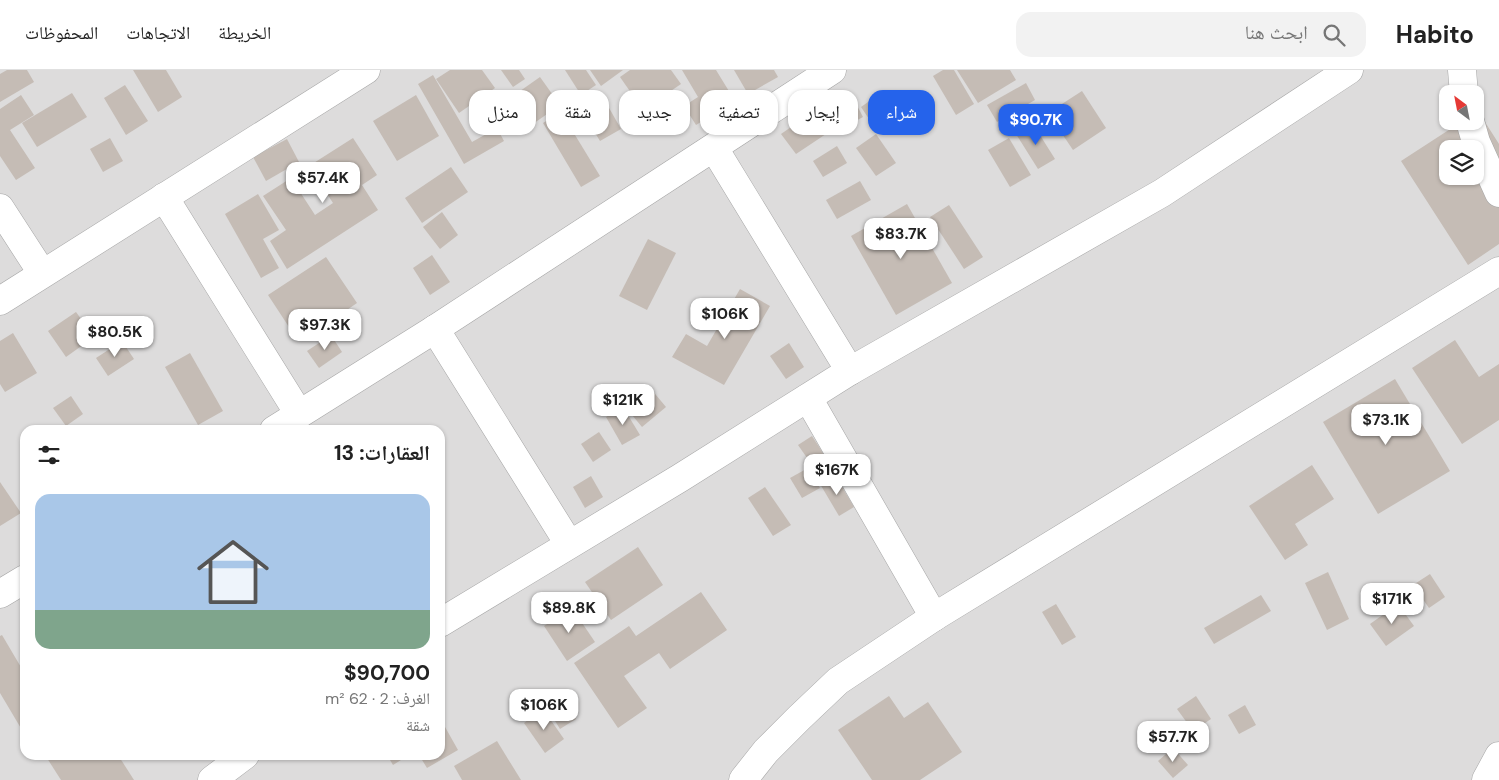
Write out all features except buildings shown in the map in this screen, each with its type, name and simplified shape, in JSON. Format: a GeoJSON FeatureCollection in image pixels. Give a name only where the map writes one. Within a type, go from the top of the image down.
{"type":"FeatureCollection","features":[{"type":"Feature","properties":{"kind":"street"},"geometry":{"type":"LineString","coordinates":[[0,301],[366,70]]}},
{"type":"Feature","properties":{"kind":"street"},"geometry":{"type":"LineString","coordinates":[[282,425],[435,329],[832,70]]}},
{"type":"Feature","properties":{"kind":"street"},"geometry":{"type":"LineString","coordinates":[[445,620],[680,478],[850,371],[1162,193],[1349,70]]}},
{"type":"Feature","properties":{"kind":"street"},"geometry":{"type":"LineString","coordinates":[[1462,70],[1463,85]]}},
{"type":"Feature","properties":{"kind":"street"},"geometry":{"type":"LineString","coordinates":[[1473,130],[1499,193]]}},
{"type":"Feature","properties":{"kind":"street"},"geometry":{"type":"LineString","coordinates":[[714,148],[850,371]]}},
{"type":"Feature","properties":{"kind":"street"},"geometry":{"type":"LineString","coordinates":[[164,197],[299,414]]}},
{"type":"Feature","properties":{"kind":"street"},"geometry":{"type":"LineString","coordinates":[[0,208],[42,273]]}},
{"type":"Feature","properties":{"kind":"street"},"geometry":{"type":"LineString","coordinates":[[743,780],[766,751],[838,682],[934,617],[1499,271]]}},
{"type":"Feature","properties":{"kind":"street"},"geometry":{"type":"LineString","coordinates":[[435,329],[569,544]]}},
{"type":"Feature","properties":{"kind":"street"},"geometry":{"type":"LineString","coordinates":[[808,398],[934,617]]}},
{"type":"Feature","properties":{"kind":"street"},"geometry":{"type":"LineString","coordinates":[[0,594],[20,582]]}},
{"type":"Feature","properties":{"kind":"street"},"geometry":{"type":"LineString","coordinates":[[1486,780],[1499,756]]}},
{"type":"Feature","properties":{"kind":"street"},"geometry":{"type":"LineString","coordinates":[[212,780],[238,760]]}},
{"type":"Feature","properties":{"kind":"shaded area"},"geometry":{"type":"Polygon","coordinates":[[[0,70],[1499,70],[1499,780],[0,780],[0,70]]]}}]}
